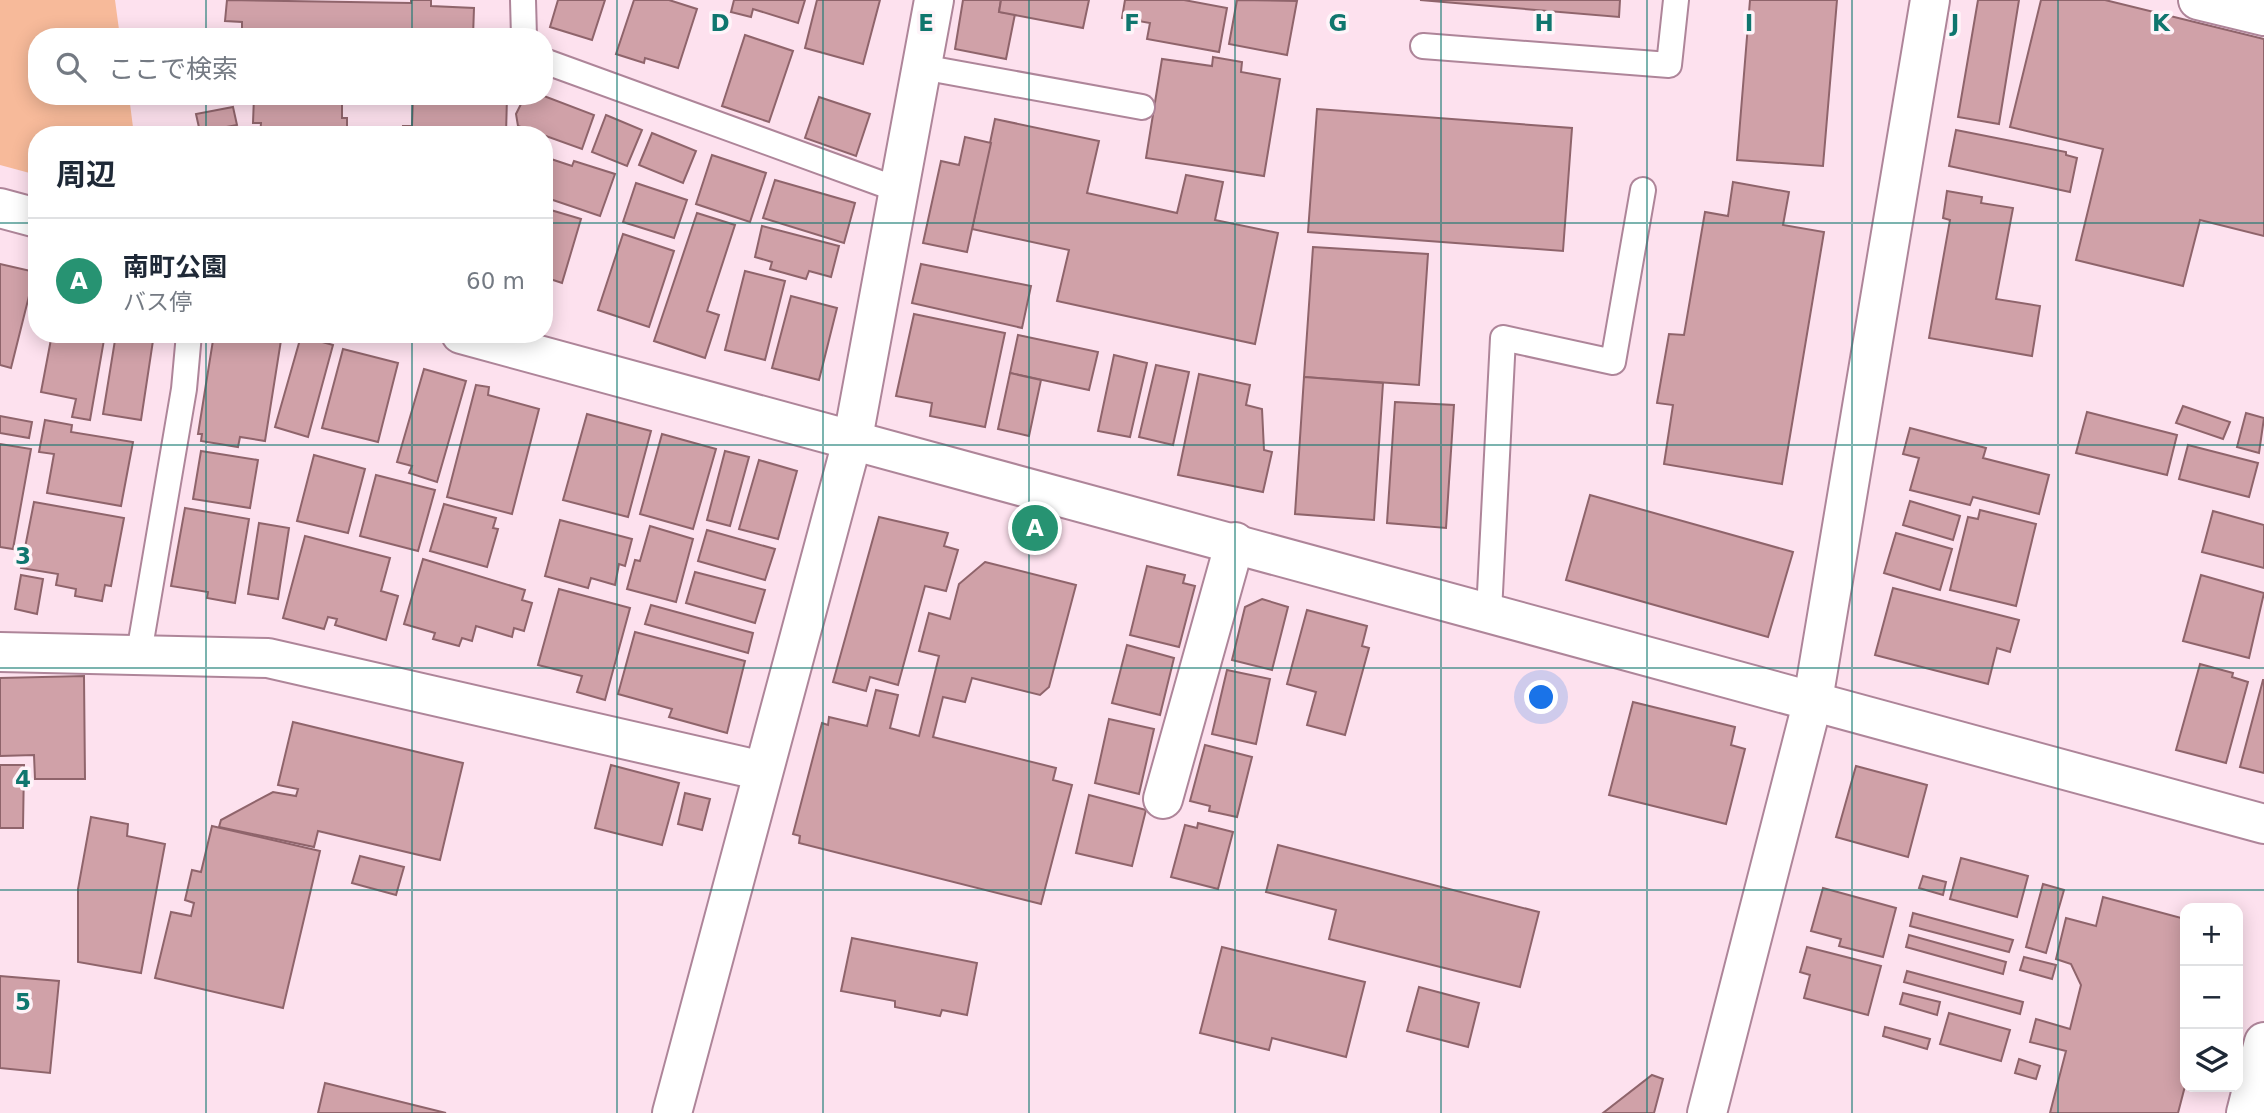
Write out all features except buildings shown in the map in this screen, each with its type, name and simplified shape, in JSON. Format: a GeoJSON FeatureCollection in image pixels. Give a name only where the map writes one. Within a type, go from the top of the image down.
{"type":"FeatureCollection","features":[{"type":"Feature","properties":{"kind":"street"},"geometry":{"type":"LineString","coordinates":[[672,1113],[853,438],[934,0]]}},
{"type":"Feature","properties":{"kind":"street"},"geometry":{"type":"LineString","coordinates":[[1707,1113],[1813,700],[1930,0]]}},
{"type":"Feature","properties":{"kind":"street"},"geometry":{"type":"LineString","coordinates":[[2198,0],[2264,16]]}},
{"type":"Feature","properties":{"kind":"street"},"geometry":{"type":"LineString","coordinates":[[0,208],[28,216]]}},
{"type":"Feature","properties":{"kind":"street"},"geometry":{"type":"LineString","coordinates":[[495,343],[853,438],[2264,824]]}},
{"type":"Feature","properties":{"kind":"street"},"geometry":{"type":"LineString","coordinates":[[1163,799],[1235,542]]}},
{"type":"Feature","properties":{"kind":"street"},"geometry":{"type":"LineString","coordinates":[[0,652],[268,657],[763,771]]}},
{"type":"Feature","properties":{"kind":"street"},"geometry":{"type":"LineString","coordinates":[[2246,1113],[2264,1042]]}},
{"type":"Feature","properties":{"kind":"lane"},"geometry":{"type":"LineString","coordinates":[[523,0],[524,28]]}},
{"type":"Feature","properties":{"kind":"lane"},"geometry":{"type":"LineString","coordinates":[[1423,46],[1669,65],[1676,0]]}},
{"type":"Feature","properties":{"kind":"lane"},"geometry":{"type":"LineString","coordinates":[[553,64],[899,190]]}},
{"type":"Feature","properties":{"kind":"lane"},"geometry":{"type":"LineString","coordinates":[[922,67],[1142,107]]}},
{"type":"Feature","properties":{"kind":"lane"},"geometry":{"type":"LineString","coordinates":[[1489,612],[1503,338],[1612,362],[1643,190]]}},
{"type":"Feature","properties":{"kind":"lane"},"geometry":{"type":"LineString","coordinates":[[139,653],[184,389],[187,343]]}},
{"type":"Feature","properties":{"kind":"shaded area"},"geometry":{"type":"Polygon","coordinates":[[[0,0],[115,0],[119,28],[28,28],[28,105],[130,105],[133,126],[28,126],[28,173],[0,165],[0,0]]]}},
{"type":"Feature","properties":{"kind":"place","name":"南町公園"},"geometry":{"type":"Point","coordinates":[1035,528]}}]}
